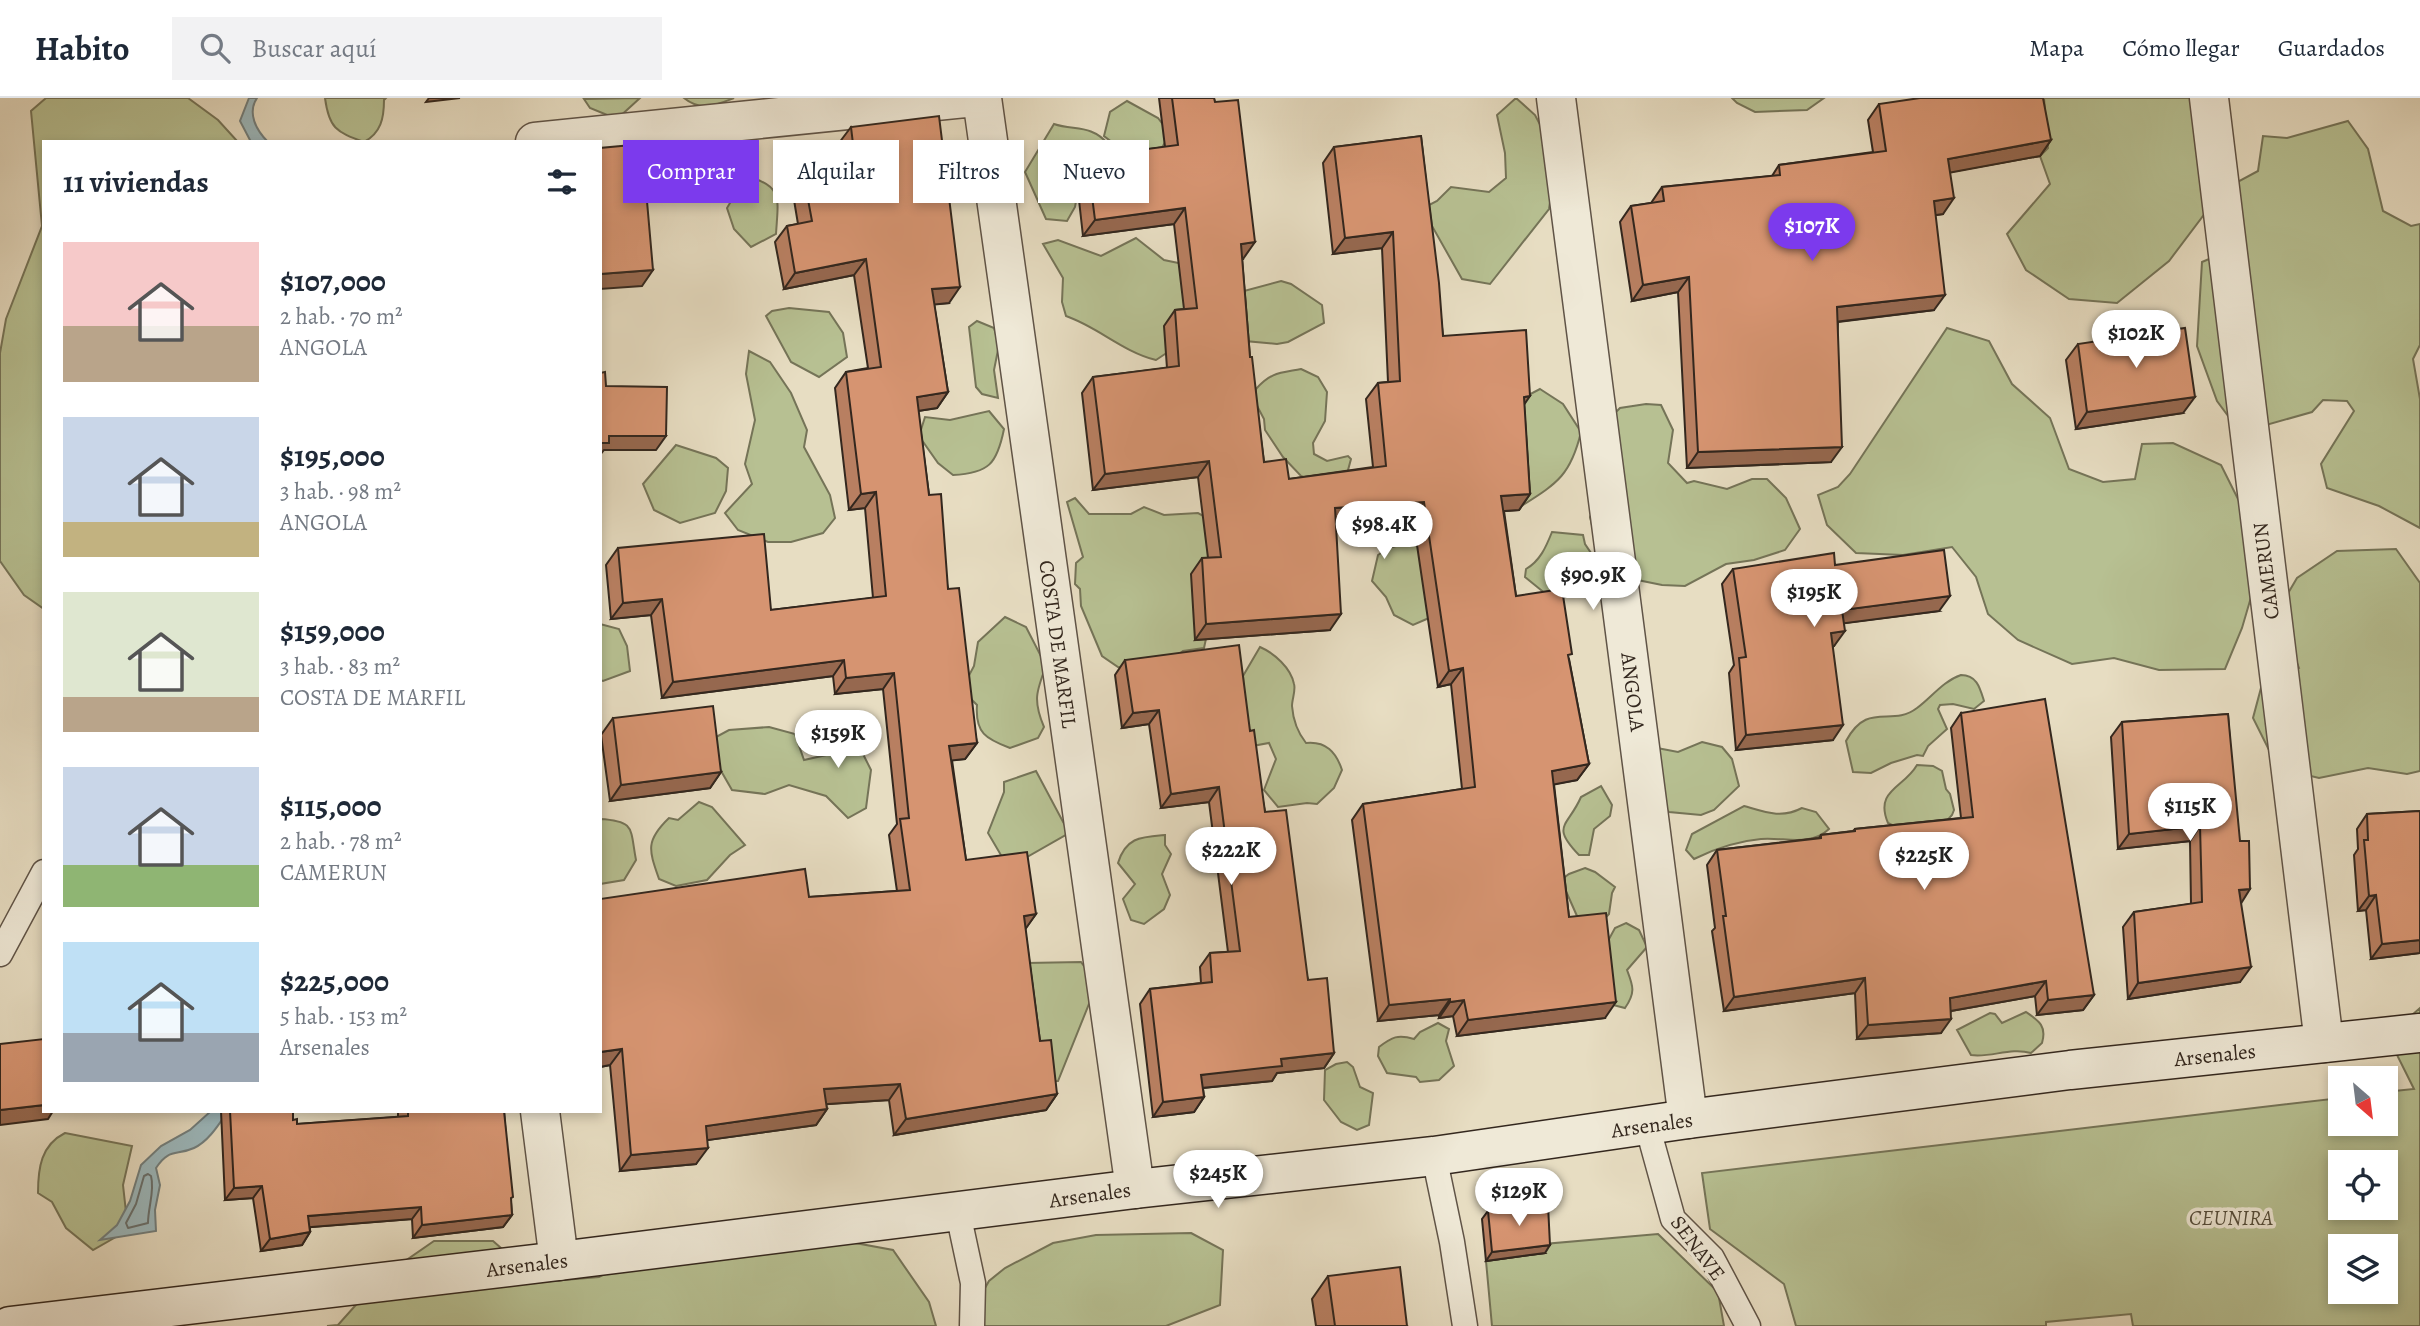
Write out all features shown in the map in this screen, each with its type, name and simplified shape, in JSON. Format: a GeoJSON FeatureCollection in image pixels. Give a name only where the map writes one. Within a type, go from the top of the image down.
{"type":"FeatureCollection","features":[{"type":"Feature","properties":{"kind":"street"},"geometry":{"type":"LineString","coordinates":[[555,140],[965,98]]}},
{"type":"Feature","properties":{"kind":"street","name":"COSTA DE MARFIL"},"geometry":{"type":"LineString","coordinates":[[982,98],[1135,1189]]}},
{"type":"Feature","properties":{"kind":"street","name":"ANGOLA"},"geometry":{"type":"LineString","coordinates":[[1556,98],[1688,1119]]}},
{"type":"Feature","properties":{"kind":"street","name":"CAMERUN"},"geometry":{"type":"LineString","coordinates":[[2209,98],[2324,1043]]}},
{"type":"Feature","properties":{"kind":"street","name":"Arsenales"},"geometry":{"type":"LineString","coordinates":[[10,1326],[958,1213],[1135,1189],[1434,1156],[1688,1119],[2070,1070],[2420,1033]]}},
{"type":"Feature","properties":{"kind":"street"},"geometry":{"type":"LineString","coordinates":[[540,1113],[559,1261]]}},
{"type":"Feature","properties":{"kind":"lane"},"geometry":{"type":"LineString","coordinates":[[0,954],[42,876]]}},
{"type":"Feature","properties":{"kind":"lane","name":"SENAVE"},"geometry":{"type":"LineString","coordinates":[[1647,1125],[1673,1219],[1712,1258],[1748,1326]]}},
{"type":"Feature","properties":{"kind":"lane"},"geometry":{"type":"LineString","coordinates":[[1434,1156],[1452,1242],[1465,1326]]}},
{"type":"Feature","properties":{"kind":"lane"},"geometry":{"type":"LineString","coordinates":[[958,1213],[973,1283],[972,1326]]}},
{"type":"Feature","properties":{"kind":"green space"},"geometry":{"type":"Polygon","coordinates":[[[46,98],[188,98],[218,120],[236,140],[42,140],[42,226],[31,111],[46,98]]]}},
{"type":"Feature","properties":{"kind":"green space"},"geometry":{"type":"Polygon","coordinates":[[[325,98],[386,98],[378,130],[367,140],[359,140],[340,132],[329,116],[325,98]]]}},
{"type":"Feature","properties":{"kind":"green space"},"geometry":{"type":"Polygon","coordinates":[[[640,98],[617,119],[590,108],[584,99],[640,98]]]}},
{"type":"Feature","properties":{"kind":"green space"},"geometry":{"type":"Polygon","coordinates":[[[684,98],[734,98],[703,106],[684,98]]]}},
{"type":"Feature","properties":{"kind":"green space"},"geometry":{"type":"Polygon","coordinates":[[[1516,98],[1535,115],[1546,136],[1553,183],[1549,209],[1490,284],[1462,279],[1432,226],[1429,205],[1451,187],[1489,192],[1506,178],[1505,153],[1497,115],[1516,98]]]}},
{"type":"Feature","properties":{"kind":"green space"},"geometry":{"type":"Polygon","coordinates":[[[1732,98],[1824,98],[1807,110],[1755,112],[1732,98]]]}},
{"type":"Feature","properties":{"kind":"green space"},"geometry":{"type":"Polygon","coordinates":[[[2044,98],[2199,98],[2212,204],[2169,261],[2117,303],[2069,299],[2026,270],[2007,234],[2050,184],[2040,156],[2048,148],[2044,98]]]}},
{"type":"Feature","properties":{"kind":"green space"},"geometry":{"type":"Polygon","coordinates":[[[1127,101],[1158,118],[1170,134],[1154,161],[1149,160],[1149,140],[1109,140],[1104,136],[1110,112],[1127,101]]]}},
{"type":"Feature","properties":{"kind":"green space"},"geometry":{"type":"Polygon","coordinates":[[[2348,121],[2368,149],[2383,211],[2411,226],[2420,224],[2420,345],[2413,359],[2420,399],[2420,528],[2379,506],[2327,488],[2321,464],[2354,411],[2347,401],[2323,400],[2312,412],[2252,429],[2234,424],[2217,401],[2197,346],[2202,262],[2223,253],[2228,187],[2258,171],[2263,136],[2287,138],[2348,121]]]}},
{"type":"Feature","properties":{"kind":"green space"},"geometry":{"type":"Polygon","coordinates":[[[1054,124],[1089,131],[1104,140],[1044,140],[1054,124]]]}},
{"type":"Feature","properties":{"kind":"green space"},"geometry":{"type":"Polygon","coordinates":[[[1038,150],[1038,201],[1025,172],[1038,150]]]}},
{"type":"Feature","properties":{"kind":"green space"},"geometry":{"type":"Polygon","coordinates":[[[759,180],[767,184],[773,190],[773,203],[777,203],[776,234],[751,247],[734,229],[727,208],[730,203],[759,203],[759,180]]]}},
{"type":"Feature","properties":{"kind":"green space"},"geometry":{"type":"Polygon","coordinates":[[[1039,203],[1076,203],[1067,221],[1046,219],[1039,203]]]}},
{"type":"Feature","properties":{"kind":"green space"},"geometry":{"type":"Polygon","coordinates":[[[42,226],[42,608],[24,595],[0,561],[0,353],[6,319],[42,226]]]}},
{"type":"Feature","properties":{"kind":"green space"},"geometry":{"type":"Polygon","coordinates":[[[1136,238],[1164,260],[1193,266],[1183,342],[1156,360],[1066,316],[1062,302],[1063,278],[1043,244],[1058,240],[1101,256],[1136,238]]]}},
{"type":"Feature","properties":{"kind":"green space"},"geometry":{"type":"Polygon","coordinates":[[[1281,281],[1291,284],[1322,305],[1324,323],[1288,342],[1277,344],[1245,341],[1244,291],[1281,281]]]}},
{"type":"Feature","properties":{"kind":"green space"},"geometry":{"type":"Polygon","coordinates":[[[789,308],[829,312],[843,333],[847,357],[819,377],[791,362],[766,316],[772,311],[789,308]]]}},
{"type":"Feature","properties":{"kind":"green space"},"geometry":{"type":"Polygon","coordinates":[[[977,321],[994,328],[999,345],[994,370],[998,398],[982,394],[976,387],[969,327],[977,321]]]}},
{"type":"Feature","properties":{"kind":"green space"},"geometry":{"type":"Polygon","coordinates":[[[1947,328],[1989,341],[2012,384],[2050,418],[2069,469],[2103,482],[2135,479],[2142,444],[2173,443],[2221,465],[2252,527],[2259,570],[2242,628],[2225,669],[2159,670],[2114,658],[2072,664],[2018,640],[1988,614],[1976,577],[1952,547],[1903,555],[1856,553],[1827,525],[1818,495],[1838,487],[1850,474],[1947,328]]]}},
{"type":"Feature","properties":{"kind":"green space"},"geometry":{"type":"Polygon","coordinates":[[[749,351],[770,362],[791,393],[807,430],[804,447],[830,495],[835,518],[823,533],[791,542],[768,542],[738,530],[725,513],[752,484],[745,464],[755,420],[746,374],[749,351]]]}},
{"type":"Feature","properties":{"kind":"green space"},"geometry":{"type":"Polygon","coordinates":[[[1301,369],[1318,377],[1327,392],[1325,421],[1313,443],[1314,454],[1327,461],[1348,456],[1351,459],[1343,479],[1317,482],[1301,476],[1283,457],[1265,430],[1264,419],[1255,402],[1256,389],[1271,376],[1301,369]]]}},
{"type":"Feature","properties":{"kind":"green space"},"geometry":{"type":"Polygon","coordinates":[[[1540,389],[1563,404],[1581,432],[1573,458],[1561,476],[1523,505],[1504,494],[1492,414],[1540,389]]]}},
{"type":"Feature","properties":{"kind":"green space"},"geometry":{"type":"Polygon","coordinates":[[[1661,405],[1673,430],[1668,463],[1687,483],[1694,481],[1727,489],[1752,479],[1767,479],[1786,498],[1800,529],[1785,550],[1754,560],[1726,564],[1685,586],[1662,585],[1618,576],[1595,537],[1590,517],[1601,488],[1601,427],[1620,408],[1661,405]]]}},
{"type":"Feature","properties":{"kind":"green space"},"geometry":{"type":"Polygon","coordinates":[[[989,411],[1004,429],[994,458],[983,469],[975,472],[953,475],[938,463],[919,436],[925,417],[950,420],[989,411]]]}},
{"type":"Feature","properties":{"kind":"green space"},"geometry":{"type":"Polygon","coordinates":[[[676,445],[716,458],[728,468],[726,491],[715,513],[680,523],[654,510],[643,484],[676,445]]]}},
{"type":"Feature","properties":{"kind":"green space"},"geometry":{"type":"Polygon","coordinates":[[[1075,498],[1089,514],[1131,514],[1144,507],[1164,515],[1198,513],[1229,530],[1204,648],[1183,651],[1167,664],[1129,669],[1118,667],[1102,656],[1081,606],[1080,589],[1075,584],[1076,563],[1083,557],[1067,502],[1075,498]]]}},
{"type":"Feature","properties":{"kind":"green space"},"geometry":{"type":"Polygon","coordinates":[[[1552,532],[1583,535],[1593,556],[1583,575],[1580,588],[1565,597],[1552,599],[1525,577],[1526,569],[1539,558],[1552,532]]]}},
{"type":"Feature","properties":{"kind":"green space"},"geometry":{"type":"Polygon","coordinates":[[[1406,543],[1422,543],[1429,618],[1413,625],[1394,615],[1386,597],[1372,581],[1378,555],[1389,548],[1406,543]]]}},
{"type":"Feature","properties":{"kind":"green space"},"geometry":{"type":"Polygon","coordinates":[[[2396,549],[2420,583],[2420,771],[2407,774],[2368,768],[2319,778],[2278,768],[2253,718],[2261,688],[2299,668],[2277,612],[2297,578],[2337,551],[2396,549]]]}},
{"type":"Feature","properties":{"kind":"green space"},"geometry":{"type":"Polygon","coordinates":[[[1005,617],[1026,627],[1046,666],[1037,696],[1038,710],[1044,727],[1038,738],[1010,748],[984,734],[978,722],[977,705],[965,693],[965,683],[974,666],[978,642],[1005,617]]]}},
{"type":"Feature","properties":{"kind":"green space"},"geometry":{"type":"Polygon","coordinates":[[[602,625],[619,629],[627,646],[630,671],[603,681],[602,625]]]}},
{"type":"Feature","properties":{"kind":"green space"},"geometry":{"type":"Polygon","coordinates":[[[1260,647],[1281,662],[1292,678],[1295,689],[1293,711],[1296,726],[1303,739],[1306,743],[1319,744],[1329,749],[1342,770],[1334,788],[1317,804],[1278,807],[1264,790],[1276,759],[1269,743],[1247,747],[1243,676],[1260,647]]]}},
{"type":"Feature","properties":{"kind":"green space"},"geometry":{"type":"Polygon","coordinates":[[[1961,675],[1974,680],[1984,701],[1974,709],[1953,704],[1940,705],[1938,709],[1947,729],[1928,746],[1923,756],[1917,755],[1891,763],[1871,773],[1853,772],[1846,741],[1854,729],[1871,718],[1898,716],[1917,708],[1948,681],[1961,675]]]}},
{"type":"Feature","properties":{"kind":"green space"},"geometry":{"type":"Polygon","coordinates":[[[769,727],[795,734],[804,760],[826,755],[838,739],[854,736],[871,770],[866,808],[848,818],[826,796],[789,785],[765,794],[732,790],[705,743],[729,730],[769,727]]]}},
{"type":"Feature","properties":{"kind":"green space"},"geometry":{"type":"Polygon","coordinates":[[[1702,742],[1722,747],[1732,759],[1739,786],[1714,810],[1701,815],[1669,812],[1655,798],[1657,748],[1678,752],[1702,742]]]}},
{"type":"Feature","properties":{"kind":"green space"},"geometry":{"type":"Polygon","coordinates":[[[1917,765],[1933,766],[1942,771],[1954,810],[1945,823],[1900,829],[1888,823],[1885,803],[1892,790],[1917,765]]]}},
{"type":"Feature","properties":{"kind":"green space"},"geometry":{"type":"Polygon","coordinates":[[[1036,771],[1069,833],[1020,861],[1005,862],[988,833],[1004,792],[1004,782],[1036,771]]]}},
{"type":"Feature","properties":{"kind":"green space"},"geometry":{"type":"Polygon","coordinates":[[[1601,786],[1612,805],[1610,816],[1594,829],[1589,855],[1579,855],[1565,838],[1564,826],[1581,797],[1601,786]]]}},
{"type":"Feature","properties":{"kind":"green space"},"geometry":{"type":"Polygon","coordinates":[[[699,802],[712,807],[745,845],[730,855],[707,880],[676,886],[659,879],[651,846],[656,833],[669,818],[678,820],[699,802]]]}},
{"type":"Feature","properties":{"kind":"green space"},"geometry":{"type":"Polygon","coordinates":[[[1744,806],[1780,814],[1802,808],[1816,812],[1829,829],[1822,835],[1805,840],[1761,839],[1744,842],[1694,859],[1686,850],[1692,834],[1744,806]]]}},
{"type":"Feature","properties":{"kind":"green space"},"geometry":{"type":"Polygon","coordinates":[[[602,819],[626,825],[631,834],[636,860],[624,880],[602,884],[602,819]]]}},
{"type":"Feature","properties":{"kind":"green space"},"geometry":{"type":"Polygon","coordinates":[[[1165,835],[1165,845],[1171,854],[1162,874],[1170,895],[1164,909],[1144,924],[1131,920],[1123,899],[1135,884],[1118,863],[1121,854],[1135,840],[1165,835]]]}},
{"type":"Feature","properties":{"kind":"green space"},"geometry":{"type":"Polygon","coordinates":[[[1585,868],[1615,887],[1609,914],[1595,929],[1577,916],[1561,880],[1585,868]]]}},
{"type":"Feature","properties":{"kind":"green space"},"geometry":{"type":"Polygon","coordinates":[[[1626,923],[1639,930],[1647,947],[1627,970],[1632,989],[1631,998],[1625,1008],[1609,1004],[1599,979],[1609,939],[1615,928],[1626,923]]]}},
{"type":"Feature","properties":{"kind":"green space"},"geometry":{"type":"Polygon","coordinates":[[[1081,962],[1097,984],[1058,1081],[1022,1082],[1027,963],[1081,962]]]}},
{"type":"Feature","properties":{"kind":"green space","name":"CEUNIRA"},"geometry":{"type":"Polygon","coordinates":[[[2420,1008],[2420,1326],[2133,1326],[2131,1314],[2046,1322],[2046,1326],[1796,1326],[1784,1284],[1710,1229],[1702,1173],[2328,1099],[2328,1136],[2398,1136],[2398,1091],[2414,1089],[2396,1053],[2405,1021],[2420,1008]]]}},
{"type":"Feature","properties":{"kind":"green space"},"geometry":{"type":"Polygon","coordinates":[[[2026,1012],[2043,1028],[2042,1043],[2031,1053],[2016,1051],[1971,1055],[1957,1030],[1990,1013],[1995,1014],[2002,1023],[2026,1012]]]}},
{"type":"Feature","properties":{"kind":"green space"},"geometry":{"type":"Polygon","coordinates":[[[1438,1023],[1449,1029],[1446,1041],[1454,1066],[1439,1080],[1420,1082],[1416,1077],[1387,1073],[1378,1056],[1379,1047],[1395,1037],[1414,1039],[1420,1032],[1438,1023]]]}},
{"type":"Feature","properties":{"kind":"green space"},"geometry":{"type":"Polygon","coordinates":[[[1347,1062],[1353,1067],[1360,1087],[1373,1093],[1369,1125],[1357,1130],[1341,1122],[1324,1100],[1325,1070],[1347,1062]]]}},
{"type":"Feature","properties":{"kind":"green space"},"geometry":{"type":"Polygon","coordinates":[[[65,1133],[132,1146],[123,1185],[128,1230],[93,1250],[66,1228],[52,1202],[38,1193],[42,1158],[51,1144],[65,1133]]]}},
{"type":"Feature","properties":{"kind":"green space"},"geometry":{"type":"Polygon","coordinates":[[[774,1228],[893,1250],[929,1302],[936,1326],[327,1326],[338,1325],[379,1279],[434,1241],[493,1241],[540,1282],[599,1277],[654,1247],[774,1228]]]}},
{"type":"Feature","properties":{"kind":"green space"},"geometry":{"type":"Polygon","coordinates":[[[1191,1233],[1223,1250],[1220,1305],[1166,1326],[967,1326],[965,1323],[989,1281],[1005,1268],[1053,1243],[1096,1235],[1191,1233]]]}},
{"type":"Feature","properties":{"kind":"green space"},"geometry":{"type":"Polygon","coordinates":[[[1658,1234],[1718,1292],[1724,1326],[1492,1326],[1486,1261],[1545,1253],[1544,1244],[1658,1234]]]}},
{"type":"Feature","properties":{"kind":"water"},"geometry":{"type":"Polygon","coordinates":[[[249,98],[257,98],[253,110],[254,121],[266,140],[250,140],[240,121],[249,98]]]}},
{"type":"Feature","properties":{"kind":"water"},"geometry":{"type":"Polygon","coordinates":[[[209,1113],[227,1113],[204,1141],[194,1148],[169,1155],[156,1168],[160,1185],[155,1210],[156,1231],[100,1240],[117,1225],[130,1201],[141,1165],[161,1146],[190,1130],[209,1113]]]}},
{"type":"Feature","properties":{"kind":"building"},"geometry":{"type":"Polygon","coordinates":[[[1172,98],[1214,98],[1215,102],[1238,100],[1255,242],[1241,244],[1250,357],[1264,462],[1286,459],[1289,479],[1386,466],[1378,383],[1400,381],[1393,232],[1345,238],[1334,147],[1421,136],[1443,336],[1526,330],[1530,396],[1524,397],[1530,494],[1501,496],[1516,596],[1562,589],[1572,654],[1568,655],[1589,764],[1552,771],[1569,917],[1606,913],[1616,1002],[1468,1020],[1464,1000],[1389,1005],[1363,804],[1475,787],[1463,668],[1449,671],[1424,502],[1335,508],[1341,614],[1206,624],[1202,558],[1221,557],[1209,461],[1105,474],[1093,377],[1179,366],[1175,310],[1197,308],[1185,208],[1095,220],[1093,203],[1149,203],[1149,149],[1178,145],[1172,98]]]}},
{"type":"Feature","properties":{"kind":"building"},"geometry":{"type":"Polygon","coordinates":[[[1920,98],[2043,98],[2051,140],[1948,159],[1954,198],[1934,201],[1945,295],[1837,307],[1842,447],[1698,452],[1689,277],[1643,285],[1631,206],[1664,201],[1662,187],[1780,175],[1779,165],[1886,151],[1879,104],[1920,98]]]}},
{"type":"Feature","properties":{"kind":"building"},"geometry":{"type":"Polygon","coordinates":[[[939,116],[942,140],[913,140],[913,203],[950,203],[960,287],[932,289],[948,392],[917,397],[929,495],[941,494],[948,589],[959,588],[977,743],[949,746],[966,860],[1027,852],[1036,914],[1024,916],[1040,1041],[1051,1040],[1057,1094],[906,1119],[900,1084],[824,1089],[827,1109],[706,1126],[708,1148],[631,1155],[622,1049],[602,1052],[602,899],[805,869],[809,897],[910,890],[900,819],[909,818],[894,673],[846,678],[844,660],[673,682],[662,599],[623,603],[618,548],[764,534],[771,610],[886,596],[876,492],[861,494],[846,372],[881,367],[866,259],[795,273],[787,226],[812,221],[809,203],[899,203],[899,140],[853,140],[851,127],[939,116]]]}},
{"type":"Feature","properties":{"kind":"building"},"geometry":{"type":"Polygon","coordinates":[[[623,146],[623,203],[647,203],[653,270],[602,274],[602,148],[623,146]]]}},
{"type":"Feature","properties":{"kind":"building"},"geometry":{"type":"Polygon","coordinates":[[[2185,328],[2195,397],[2087,412],[2078,344],[2185,328]]]}},
{"type":"Feature","properties":{"kind":"building"},"geometry":{"type":"Polygon","coordinates":[[[605,372],[606,386],[667,387],[666,436],[609,436],[609,443],[602,443],[602,373],[605,372]]]}},
{"type":"Feature","properties":{"kind":"building"},"geometry":{"type":"Polygon","coordinates":[[[1944,550],[1950,596],[1842,610],[1845,631],[1831,633],[1843,725],[1746,735],[1739,658],[1746,657],[1733,569],[1834,553],[1835,565],[1944,550]]]}},
{"type":"Feature","properties":{"kind":"building"},"geometry":{"type":"Polygon","coordinates":[[[1239,645],[1250,731],[1254,730],[1265,812],[1286,810],[1308,980],[1327,978],[1334,1053],[1281,1059],[1282,1066],[1201,1075],[1204,1097],[1163,1102],[1150,989],[1212,982],[1210,953],[1240,951],[1219,787],[1171,794],[1159,710],[1133,713],[1125,660],[1239,645]]]}},
{"type":"Feature","properties":{"kind":"building"},"geometry":{"type":"Polygon","coordinates":[[[2045,699],[2094,995],[2048,1000],[2046,981],[1950,998],[1951,1019],[1868,1025],[1865,978],[1734,997],[1717,850],[1821,838],[1821,835],[1855,829],[1973,817],[1961,713],[2045,699]]]}},
{"type":"Feature","properties":{"kind":"building"},"geometry":{"type":"Polygon","coordinates":[[[713,706],[721,772],[621,785],[613,718],[713,706]]]}},
{"type":"Feature","properties":{"kind":"building"},"geometry":{"type":"Polygon","coordinates":[[[2228,714],[2240,841],[2249,841],[2250,889],[2239,890],[2251,967],[2138,983],[2134,912],[2202,902],[2200,826],[2129,834],[2122,722],[2228,714]]]}},
{"type":"Feature","properties":{"kind":"building"},"geometry":{"type":"Polygon","coordinates":[[[2420,811],[2420,940],[2382,944],[2376,895],[2369,896],[2364,840],[2368,840],[2367,814],[2420,811]]]}},
{"type":"Feature","properties":{"kind":"building"},"geometry":{"type":"Polygon","coordinates":[[[42,1039],[42,1105],[0,1110],[0,1044],[42,1039]]]}},
{"type":"Feature","properties":{"kind":"building"},"geometry":{"type":"Polygon","coordinates":[[[230,1113],[293,1113],[293,1120],[297,1119],[297,1124],[408,1116],[408,1113],[504,1113],[513,1197],[512,1215],[422,1225],[421,1207],[308,1216],[310,1232],[270,1239],[262,1186],[234,1188],[230,1113]]]}},
{"type":"Feature","properties":{"kind":"building"},"geometry":{"type":"Polygon","coordinates":[[[1548,1205],[1550,1245],[1492,1252],[1488,1211],[1548,1205]]]}},
{"type":"Feature","properties":{"kind":"building"},"geometry":{"type":"Polygon","coordinates":[[[1400,1267],[1407,1326],[1335,1326],[1328,1276],[1400,1267]]]}}]}
